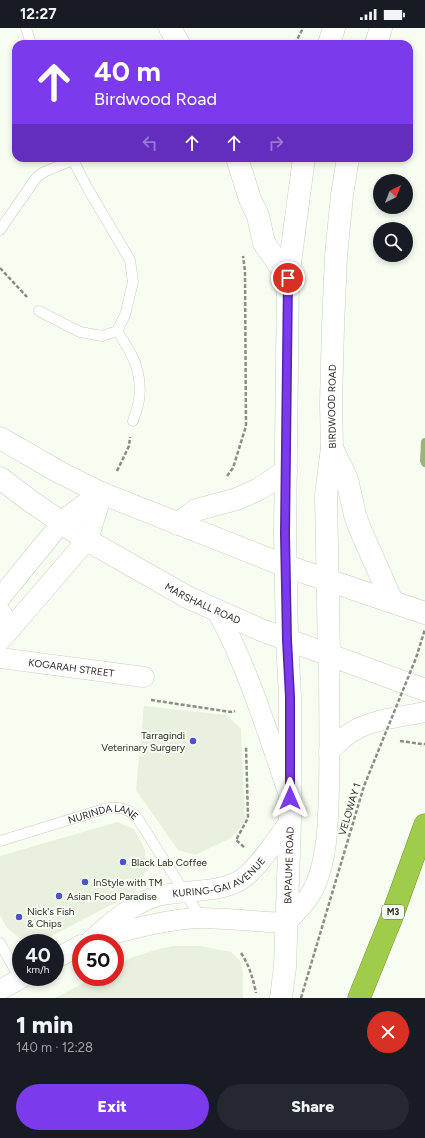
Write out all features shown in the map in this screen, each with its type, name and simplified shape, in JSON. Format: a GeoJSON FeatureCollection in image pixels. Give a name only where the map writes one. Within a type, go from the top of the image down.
{"type":"FeatureCollection","features":[{"type":"Feature","properties":{"kind":"highway","name":"M3"},"geometry":{"type":"LineString","coordinates":[[359,998],[425,825]]}},
{"type":"Feature","properties":{"kind":"main road"},"geometry":{"type":"LineString","coordinates":[[170,28],[177,40]]}},
{"type":"Feature","properties":{"kind":"main road"},"geometry":{"type":"LineString","coordinates":[[330,40],[334,28]]}},
{"type":"Feature","properties":{"kind":"main road"},"geometry":{"type":"LineString","coordinates":[[377,40],[381,28]]}},
{"type":"Feature","properties":{"kind":"main road"},"geometry":{"type":"LineString","coordinates":[[238,162],[250,198],[258,216],[264,243],[288,278]]}},
{"type":"Feature","properties":{"kind":"main road"},"geometry":{"type":"LineString","coordinates":[[287,640],[285,534],[288,278],[303,162]]}},
{"type":"Feature","properties":{"kind":"main road","name":"BIRDWOOD ROAD"},"geometry":{"type":"LineString","coordinates":[[328,655],[326,495],[332,448],[331,404],[336,256],[342,195],[347,162]]}},
{"type":"Feature","properties":{"kind":"main road"},"geometry":{"type":"LineString","coordinates":[[0,438],[59,472],[101,493],[286,566],[425,613]]}},
{"type":"Feature","properties":{"kind":"main road"},"geometry":{"type":"LineString","coordinates":[[332,448],[347,479],[355,515],[360,529],[392,601]]}},
{"type":"Feature","properties":{"kind":"main road"},"geometry":{"type":"LineString","coordinates":[[178,524],[196,510],[237,499],[259,489],[286,472]]}},
{"type":"Feature","properties":{"kind":"main road","name":"MARSHALL ROAD"},"geometry":{"type":"LineString","coordinates":[[0,478],[87,540],[160,582],[217,611],[287,640],[425,690]]}},
{"type":"Feature","properties":{"kind":"main road"},"geometry":{"type":"LineString","coordinates":[[62,522],[101,493]]}},
{"type":"Feature","properties":{"kind":"main road"},"geometry":{"type":"LineString","coordinates":[[87,540],[101,493]]}},
{"type":"Feature","properties":{"kind":"main road","name":"BAPAUME ROAD"},"geometry":{"type":"LineString","coordinates":[[281,998],[285,967],[290,821],[290,697],[287,640]]}},
{"type":"Feature","properties":{"kind":"street"},"geometry":{"type":"LineString","coordinates":[[0,598],[62,522]]}},
{"type":"Feature","properties":{"kind":"street"},"geometry":{"type":"LineString","coordinates":[[6,635],[87,540]]}},
{"type":"Feature","properties":{"kind":"street"},"geometry":{"type":"LineString","coordinates":[[0,611],[6,635]]}},
{"type":"Feature","properties":{"kind":"street"},"geometry":{"type":"LineString","coordinates":[[217,611],[234,644],[250,681],[290,798]]}},
{"type":"Feature","properties":{"kind":"street","name":"BAPAUME ROAD"},"geometry":{"type":"LineString","coordinates":[[286,923],[314,889],[320,872],[325,845],[328,814],[330,752],[328,655]]}},
{"type":"Feature","properties":{"kind":"street","name":"KOGARAH STREET"},"geometry":{"type":"LineString","coordinates":[[0,658],[144,677]]}},
{"type":"Feature","properties":{"kind":"street"},"geometry":{"type":"LineString","coordinates":[[330,752],[350,733],[361,728],[380,721],[425,712]]}},
{"type":"Feature","properties":{"kind":"street","name":"KURING-GAI AVENUE"},"geometry":{"type":"LineString","coordinates":[[97,934],[138,905],[158,896],[228,886],[240,880],[251,871],[290,821]]}},
{"type":"Feature","properties":{"kind":"street","name":"KURING-GAI AVENUE"},"geometry":{"type":"LineString","coordinates":[[118,934],[169,921],[201,918],[286,923]]}},
{"type":"Feature","properties":{"kind":"street"},"geometry":{"type":"LineString","coordinates":[[0,990],[12,983]]}},
{"type":"Feature","properties":{"kind":"lane"},"geometry":{"type":"LineString","coordinates":[[26,28],[30,40]]}},
{"type":"Feature","properties":{"kind":"lane"},"geometry":{"type":"LineString","coordinates":[[0,230],[36,178],[44,172],[66,162]]}},
{"type":"Feature","properties":{"kind":"lane"},"geometry":{"type":"LineString","coordinates":[[40,311],[80,332],[102,336],[117,331],[125,315],[133,282],[130,260],[74,162]]}},
{"type":"Feature","properties":{"kind":"lane"},"geometry":{"type":"LineString","coordinates":[[117,331],[130,350],[137,367],[140,382],[139,401],[133,421]]}},
{"type":"Feature","properties":{"kind":"lane","name":"NURINDA LANE"},"geometry":{"type":"LineString","coordinates":[[0,841],[104,809],[123,808],[138,819],[201,918]]}},
{"type":"Feature","properties":{"kind":"lane"},"geometry":{"type":"LineString","coordinates":[[0,943],[12,962]]}},
{"type":"Feature","properties":{"kind":"path"},"geometry":{"type":"LineString","coordinates":[[297,40],[303,28]]}},
{"type":"Feature","properties":{"kind":"path"},"geometry":{"type":"LineString","coordinates":[[227,476],[233,468],[246,426],[245,271],[242,249]]}},
{"type":"Feature","properties":{"kind":"path"},"geometry":{"type":"LineString","coordinates":[[0,268],[37,306],[40,311]]}},
{"type":"Feature","properties":{"kind":"path"},"geometry":{"type":"LineString","coordinates":[[117,471],[129,446],[133,421]]}},
{"type":"Feature","properties":{"kind":"path","name":"VELOWAY 1"},"geometry":{"type":"LineString","coordinates":[[301,998],[364,786],[416,658],[425,629]]}},
{"type":"Feature","properties":{"kind":"path"},"geometry":{"type":"LineString","coordinates":[[246,743],[248,818],[236,840],[247,850]]}},
{"type":"Feature","properties":{"kind":"path"},"geometry":{"type":"LineString","coordinates":[[240,953],[247,962],[253,978],[257,998]]}},
{"type":"Feature","properties":{"kind":"shaded area"},"geometry":{"type":"Polygon","coordinates":[[[144,706],[227,715],[241,729],[245,821],[231,838],[195,855],[178,850],[136,790],[144,706]]]}},
{"type":"Feature","properties":{"kind":"shaded area"},"geometry":{"type":"Polygon","coordinates":[[[117,822],[134,829],[145,850],[146,871],[134,893],[55,934],[14,934],[7,928],[0,915],[0,856],[117,822]]]}},
{"type":"Feature","properties":{"kind":"shaded area"},"geometry":{"type":"Polygon","coordinates":[[[172,946],[201,946],[231,952],[240,961],[243,973],[243,998],[55,998],[78,986],[124,986],[124,962],[133,957],[172,946]]]}},
{"type":"Feature","properties":{"kind":"waterway"},"geometry":{"type":"LineString","coordinates":[[425,442],[425,463]]}},
{"type":"Feature","properties":{"kind":"place","name":"Tarragindi Veterinary Surgery"},"geometry":{"type":"Point","coordinates":[193,741]}},
{"type":"Feature","properties":{"kind":"place","name":"Black Lab Coffee"},"geometry":{"type":"Point","coordinates":[123,862]}},
{"type":"Feature","properties":{"kind":"place","name":"InStyle with TM"},"geometry":{"type":"Point","coordinates":[85,882]}},
{"type":"Feature","properties":{"kind":"place","name":"Asian Food Paradise"},"geometry":{"type":"Point","coordinates":[59,896]}},
{"type":"Feature","properties":{"kind":"place","name":"Nick's Fish & Chips"},"geometry":{"type":"Point","coordinates":[19,917]}},
{"type":"Feature","properties":{"kind":"route"},"geometry":{"type":"LineString","coordinates":[[288,278],[285,534],[287,640],[290,697],[290,798]]}}]}
